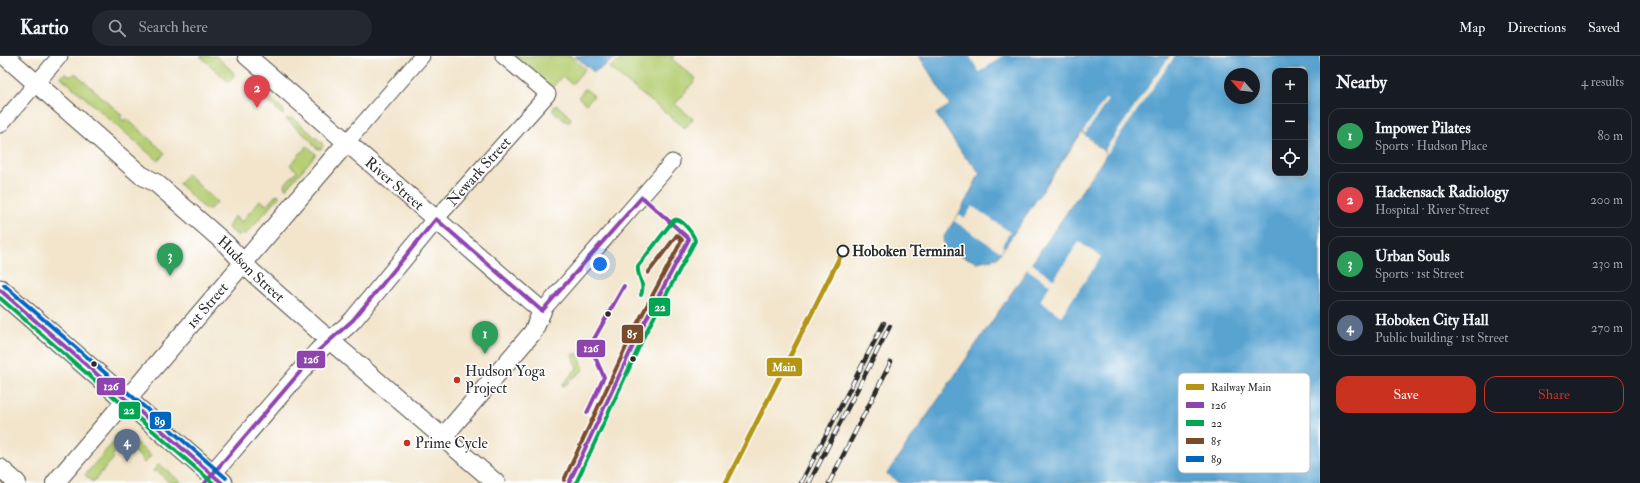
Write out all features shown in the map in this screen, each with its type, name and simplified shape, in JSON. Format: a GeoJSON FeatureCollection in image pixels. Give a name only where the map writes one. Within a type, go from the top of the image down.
{"type":"FeatureCollection","features":[{"type":"Feature","properties":{"kind":"main road"},"geometry":{"type":"LineString","coordinates":[[0,290],[127,400],[213,480]]}},
{"type":"Feature","properties":{"kind":"street","name":"Hudson Street"},"geometry":{"type":"LineString","coordinates":[[5,56],[142,175],[156,183],[226,244],[243,262],[329,340],[496,483]]}},
{"type":"Feature","properties":{"kind":"street"},"geometry":{"type":"LineString","coordinates":[[0,125],[60,56]]}},
{"type":"Feature","properties":{"kind":"street","name":"River Street"},"geometry":{"type":"LineString","coordinates":[[247,56],[542,311]]}},
{"type":"Feature","properties":{"kind":"street","name":"1st Street"},"geometry":{"type":"LineString","coordinates":[[56,483],[243,262],[422,56]]}},
{"type":"Feature","properties":{"kind":"street","name":"Newark Street"},"geometry":{"type":"LineString","coordinates":[[213,480],[318,351],[329,340],[342,332],[436,219],[548,94],[503,56]]}},
{"type":"Feature","properties":{"kind":"street"},"geometry":{"type":"LineString","coordinates":[[443,437],[533,332],[542,311],[672,162]]}},
{"type":"Feature","properties":{"kind":"street"},"geometry":{"type":"LineString","coordinates":[[0,468],[17,483]]}},
{"type":"Feature","properties":{"kind":"green space"},"geometry":{"type":"Polygon","coordinates":[[[200,56],[216,56],[233,72],[234,75],[229,82],[200,56]]]}},
{"type":"Feature","properties":{"kind":"green space"},"geometry":{"type":"Polygon","coordinates":[[[509,56],[571,56],[585,69],[572,84],[562,76],[550,90],[509,56]]]}},
{"type":"Feature","properties":{"kind":"green space"},"geometry":{"type":"Polygon","coordinates":[[[626,56],[674,56],[672,59],[696,79],[675,104],[693,119],[685,128],[609,68],[626,56]]]}},
{"type":"Feature","properties":{"kind":"green space"},"geometry":{"type":"Polygon","coordinates":[[[65,73],[68,76],[72,76],[75,73],[122,115],[120,118],[124,121],[126,118],[165,153],[158,161],[61,77],[65,73]]]}},
{"type":"Feature","properties":{"kind":"green space"},"geometry":{"type":"Polygon","coordinates":[[[256,87],[283,109],[283,115],[259,94],[258,96],[254,94],[253,91],[256,87]]]}},
{"type":"Feature","properties":{"kind":"green space"},"geometry":{"type":"Polygon","coordinates":[[[585,89],[594,96],[586,104],[578,97],[585,89]]]}},
{"type":"Feature","properties":{"kind":"green space"},"geometry":{"type":"Polygon","coordinates":[[[554,106],[558,106],[571,118],[570,122],[567,122],[553,111],[554,106]]]}},
{"type":"Feature","properties":{"kind":"green space"},"geometry":{"type":"Polygon","coordinates":[[[293,118],[322,143],[323,146],[321,149],[318,149],[312,144],[313,142],[286,119],[293,118]]]}},
{"type":"Feature","properties":{"kind":"green space"},"geometry":{"type":"Polygon","coordinates":[[[307,146],[316,154],[287,188],[285,188],[284,185],[297,171],[290,165],[307,146]]]}},
{"type":"Feature","properties":{"kind":"green space"},"geometry":{"type":"Polygon","coordinates":[[[187,174],[217,202],[210,209],[205,209],[179,184],[187,174]]]}},
{"type":"Feature","properties":{"kind":"green space"},"geometry":{"type":"Polygon","coordinates":[[[277,194],[279,197],[246,234],[237,235],[228,228],[234,216],[242,222],[260,200],[267,205],[277,194]]]}},
{"type":"Feature","properties":{"kind":"green space"},"geometry":{"type":"Polygon","coordinates":[[[577,353],[584,369],[564,386],[562,385],[577,368],[573,355],[577,353]]]}},
{"type":"Feature","properties":{"kind":"green space"},"geometry":{"type":"Polygon","coordinates":[[[123,431],[151,456],[144,463],[141,460],[142,459],[124,443],[112,456],[114,458],[93,482],[85,475],[123,431]]]}},
{"type":"Feature","properties":{"kind":"green space"},"geometry":{"type":"Polygon","coordinates":[[[159,464],[182,483],[170,483],[156,470],[154,472],[153,471],[159,464]]]}},
{"type":"Feature","properties":{"kind":"water"},"geometry":{"type":"Polygon","coordinates":[[[575,56],[619,56],[594,72],[575,56]]]}},
{"type":"Feature","properties":{"kind":"water"},"geometry":{"type":"Polygon","coordinates":[[[919,56],[1320,56],[1320,483],[900,483],[887,474],[1107,154],[1082,132],[997,258],[976,262],[945,248],[943,238],[960,212],[980,173],[965,157],[936,114],[950,105],[919,56]]]}},
{"type":"Feature","properties":{"kind":"pier"},"geometry":{"type":"Polygon","coordinates":[[[970,56],[1003,56],[979,72],[970,56]]]}},
{"type":"Feature","properties":{"kind":"pier"},"geometry":{"type":"Polygon","coordinates":[[[1170,56],[1175,56],[1107,154],[1104,151],[1170,56]]]}},
{"type":"Feature","properties":{"kind":"pier"},"geometry":{"type":"Polygon","coordinates":[[[1105,99],[1108,100],[1085,134],[1083,132],[1105,99]]]}},
{"type":"Feature","properties":{"kind":"pier"},"geometry":{"type":"Polygon","coordinates":[[[972,206],[1010,232],[1002,245],[1004,247],[1001,252],[954,221],[959,214],[965,218],[972,206]]]}},
{"type":"Feature","properties":{"kind":"pier"},"geometry":{"type":"Polygon","coordinates":[[[1079,242],[1101,257],[1061,316],[1040,301],[1050,285],[1027,269],[1031,263],[1054,279],[1079,242]]]}},
{"type":"Feature","properties":{"kind":"railway"},"geometry":{"type":"LineString","coordinates":[[801,483],[884,323]]}},
{"type":"Feature","properties":{"kind":"railway"},"geometry":{"type":"LineString","coordinates":[[809,483],[890,326]]}},
{"type":"Feature","properties":{"kind":"railway"},"geometry":{"type":"LineString","coordinates":[[829,483],[891,362]]}},
{"type":"Feature","properties":{"kind":"rail line","name":"Main"},"geometry":{"type":"LineString","coordinates":[[726,483],[843,251]]}},
{"type":"Feature","properties":{"kind":"transit line","name":"126"},"geometry":{"type":"LineString","coordinates":[[205,483],[318,351],[353,320],[436,219],[542,311],[642,197],[689,239],[640,331],[569,483]]}},
{"type":"Feature","properties":{"kind":"transit line","name":"22"},"geometry":{"type":"LineString","coordinates":[[576,483],[645,334],[695,241],[689,229],[678,220],[672,222],[638,266],[638,273],[642,283],[641,295]]}},
{"type":"Feature","properties":{"kind":"transit line","name":"85"},"geometry":{"type":"LineString","coordinates":[[564,480],[635,328],[682,240],[677,235],[648,273]]}},
{"type":"Feature","properties":{"kind":"transit line","name":"89"},"geometry":{"type":"LineString","coordinates":[[4,285],[226,478]]}},
{"type":"Feature","properties":{"kind":"transit line","name":"126"},"geometry":{"type":"LineString","coordinates":[[587,413],[604,377],[590,346],[624,286]]}},
{"type":"Feature","properties":{"kind":"transit line","name":"126"},"geometry":{"type":"LineString","coordinates":[[0,290],[222,483]]}},
{"type":"Feature","properties":{"kind":"transit line","name":"22"},"geometry":{"type":"LineString","coordinates":[[0,298],[213,483]]}},
{"type":"Feature","properties":{"kind":"place","name":"Hackensack Radiology"},"geometry":{"type":"Point","coordinates":[257,108]}},
{"type":"Feature","properties":{"kind":"place","name":"Hoboken Terminal"},"geometry":{"type":"Point","coordinates":[843,251]}},
{"type":"Feature","properties":{"kind":"place","name":"Urban Souls"},"geometry":{"type":"Point","coordinates":[170,276]}},
{"type":"Feature","properties":{"kind":"place","name":"Impower Pilates"},"geometry":{"type":"Point","coordinates":[485,354]}},
{"type":"Feature","properties":{"kind":"place","name":"Hudson Yoga Project"},"geometry":{"type":"Point","coordinates":[457,380]}},
{"type":"Feature","properties":{"kind":"place","name":"Prime Cycle"},"geometry":{"type":"Point","coordinates":[407,443]}},
{"type":"Feature","properties":{"kind":"place","name":"Hoboken City Hall"},"geometry":{"type":"Point","coordinates":[127,462]}}]}
